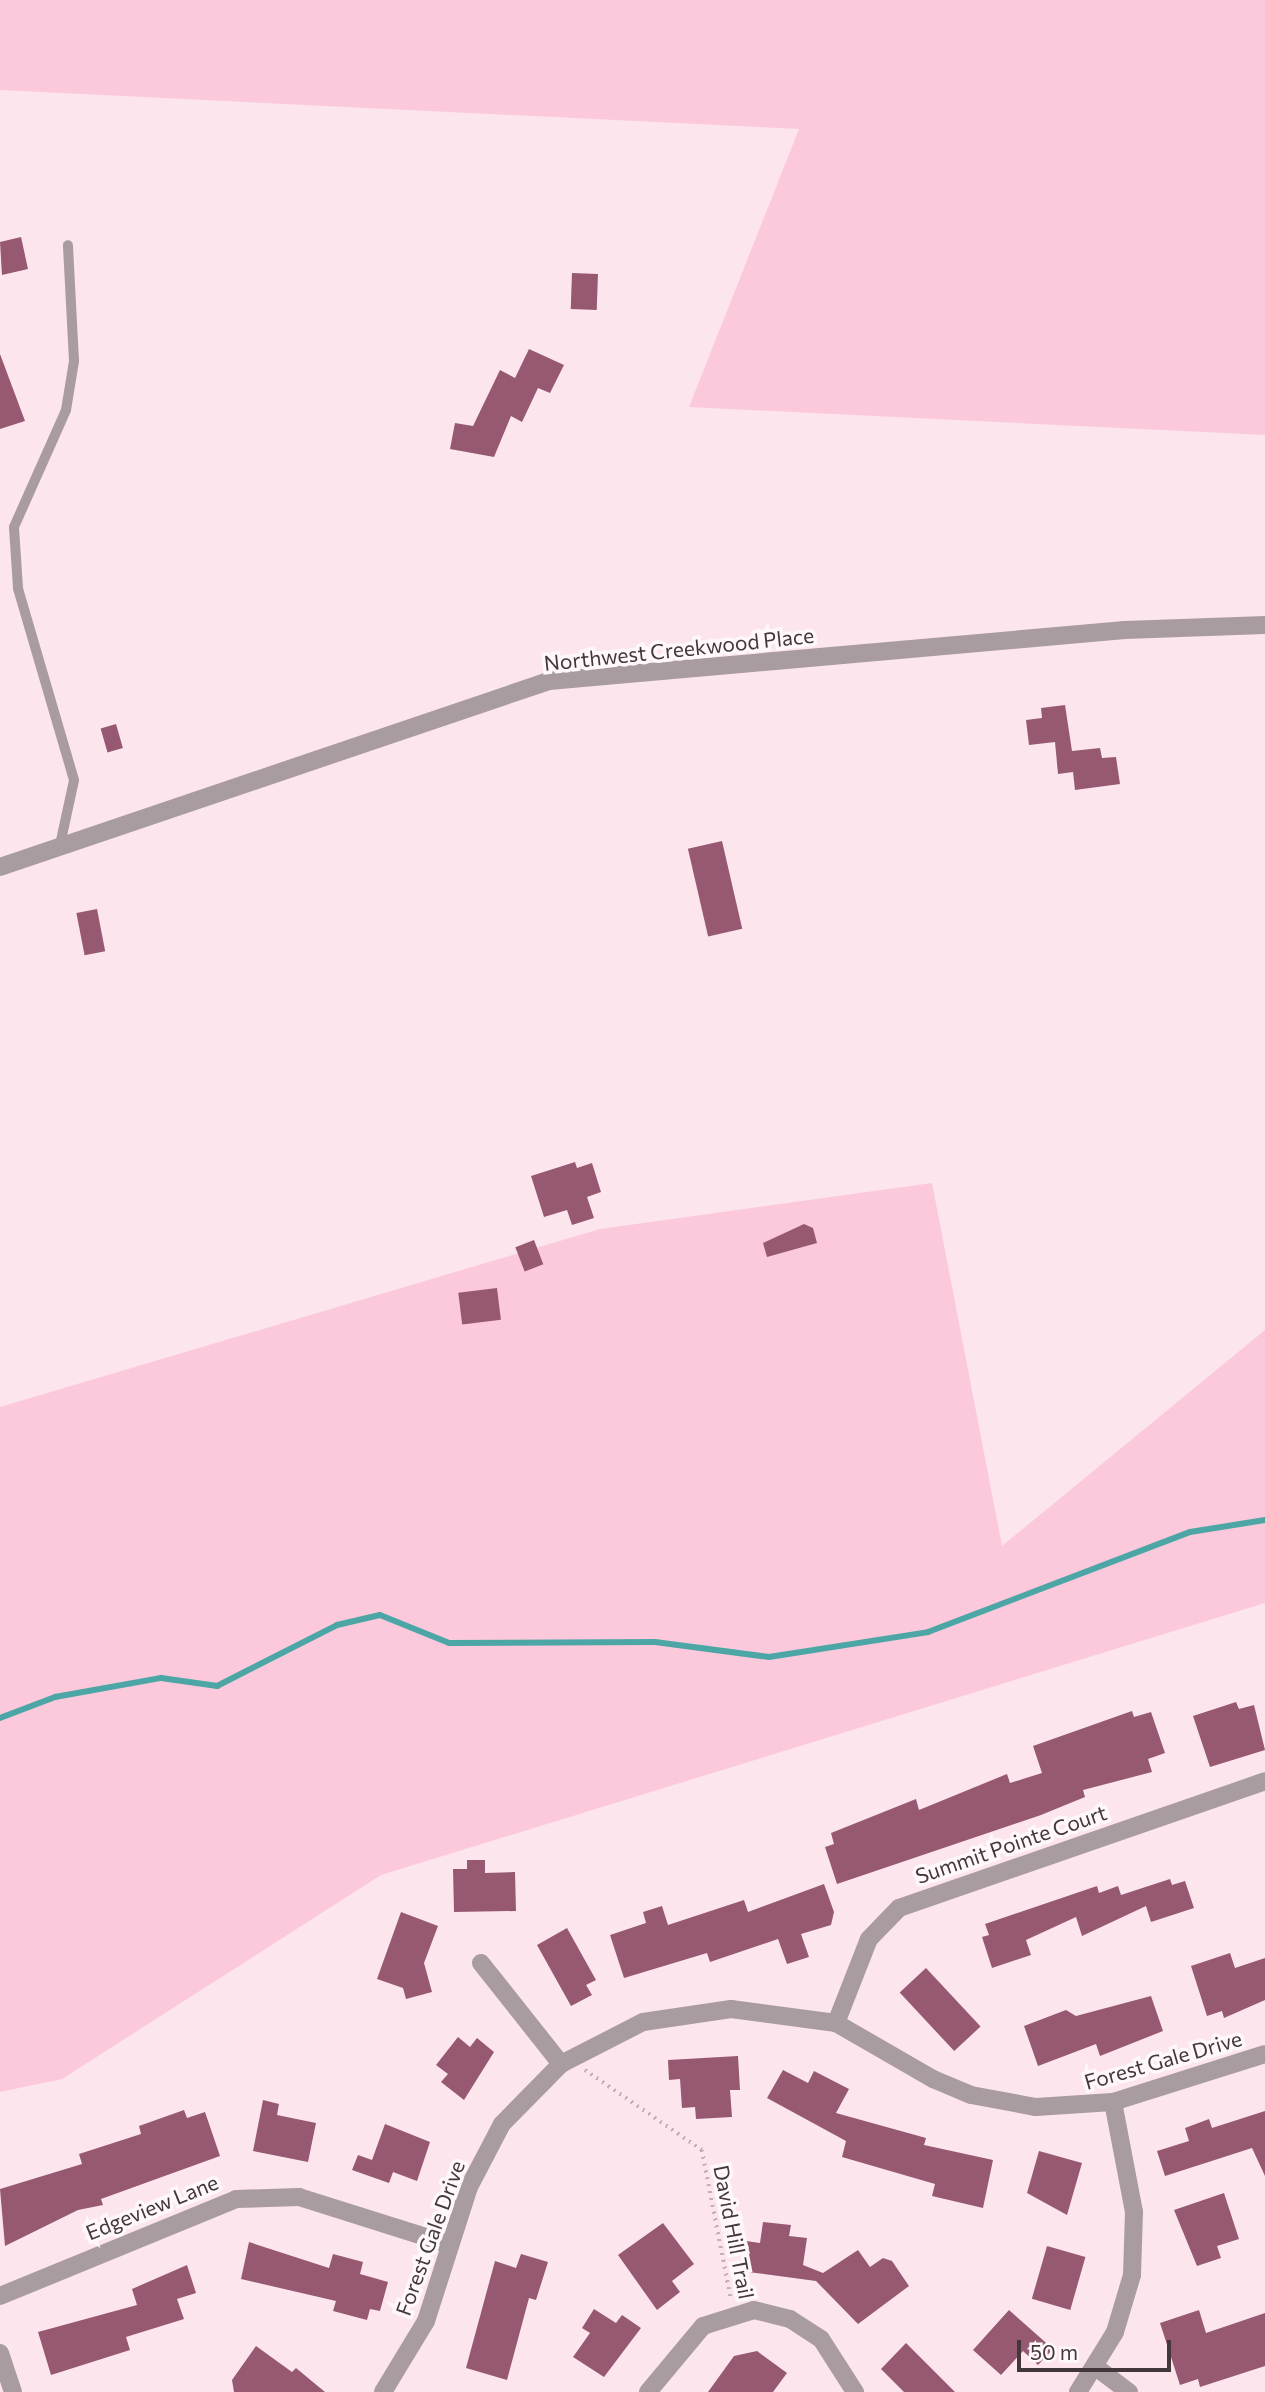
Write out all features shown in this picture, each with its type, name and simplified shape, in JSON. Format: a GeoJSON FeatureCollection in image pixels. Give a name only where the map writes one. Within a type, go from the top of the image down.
{"type":"FeatureCollection","features":[{"type":"Feature","properties":{"kind":"street","name":"Northwest Creekwood Place"},"geometry":{"type":"LineString","coordinates":[[0,867],[549,681],[1125,630],[1265,625]]}},
{"type":"Feature","properties":{"kind":"street","name":"Summit Pointe Court"},"geometry":{"type":"LineString","coordinates":[[836,2023],[869,1939],[900,1909],[1265,1782]]}},
{"type":"Feature","properties":{"kind":"street"},"geometry":{"type":"LineString","coordinates":[[481,1963],[566,2060]]}},
{"type":"Feature","properties":{"kind":"street","name":"Forest Gale Drive"},"geometry":{"type":"LineString","coordinates":[[383,2392],[426,2321],[448,2244],[502,2124],[566,2060],[643,2022],[705,2010],[762,2010],[836,2023],[971,2095],[1036,2107],[1113,2102],[1265,2054]]}},
{"type":"Feature","properties":{"kind":"street"},"geometry":{"type":"LineString","coordinates":[[1078,2392],[1097,2368],[1125,2305],[1135,2244],[1113,2102]]}},
{"type":"Feature","properties":{"kind":"street","name":"Edgeview Lane"},"geometry":{"type":"LineString","coordinates":[[0,2296],[236,2199],[299,2197],[448,2244]]}},
{"type":"Feature","properties":{"kind":"street"},"geometry":{"type":"LineString","coordinates":[[648,2392],[689,2338],[734,2314],[772,2314],[810,2332],[833,2353],[855,2392]]}},
{"type":"Feature","properties":{"kind":"street"},"geometry":{"type":"LineString","coordinates":[[0,2353],[13,2392]]}},
{"type":"Feature","properties":{"kind":"street"},"geometry":{"type":"LineString","coordinates":[[1097,2368],[1129,2392]]}},
{"type":"Feature","properties":{"kind":"lane"},"geometry":{"type":"LineString","coordinates":[[60,845],[74,780],[18,588],[14,527],[66,410],[74,361],[68,245]]}},
{"type":"Feature","properties":{"kind":"path","name":"David Hill Trail"},"geometry":{"type":"LineString","coordinates":[[566,2060],[702,2150],[734,2314]]}},
{"type":"Feature","properties":{"kind":"shaded area"},"geometry":{"type":"Polygon","coordinates":[[[0,0],[1265,0],[1265,435],[689,407],[799,129],[0,90],[0,0]]]}},
{"type":"Feature","properties":{"kind":"shaded area"},"geometry":{"type":"Polygon","coordinates":[[[932,1183],[1002,1546],[1265,1330],[1265,1603],[381,1875],[62,2079],[0,2092],[0,1407],[600,1229],[932,1183]]]}},
{"type":"Feature","properties":{"kind":"building"},"geometry":{"type":"Polygon","coordinates":[[[21,237],[28,269],[2,275],[0,242],[21,237]]]}},
{"type":"Feature","properties":{"kind":"building"},"geometry":{"type":"Polygon","coordinates":[[[572,273],[598,274],[597,310],[571,309],[572,273]]]}},
{"type":"Feature","properties":{"kind":"building"},"geometry":{"type":"Polygon","coordinates":[[[529,349],[564,365],[550,393],[538,388],[522,422],[511,416],[494,457],[450,449],[455,423],[473,426],[500,370],[515,378],[529,349]]]}},
{"type":"Feature","properties":{"kind":"building"},"geometry":{"type":"Polygon","coordinates":[[[0,354],[25,421],[0,429],[0,354]]]}},
{"type":"Feature","properties":{"kind":"building"},"geometry":{"type":"Polygon","coordinates":[[[1065,705],[1072,751],[1100,748],[1102,758],[1116,757],[1120,784],[1075,790],[1073,772],[1058,774],[1055,742],[1029,745],[1026,720],[1042,718],[1041,708],[1065,705]]]}},
{"type":"Feature","properties":{"kind":"building"},"geometry":{"type":"Polygon","coordinates":[[[116,724],[123,748],[108,752],[101,728],[116,724]]]}},
{"type":"Feature","properties":{"kind":"building"},"geometry":{"type":"Polygon","coordinates":[[[722,841],[742,929],[708,937],[688,849],[722,841]]]}},
{"type":"Feature","properties":{"kind":"building"},"geometry":{"type":"Polygon","coordinates":[[[97,909],[105,951],[85,955],[76,913],[97,909]]]}},
{"type":"Feature","properties":{"kind":"building"},"geometry":{"type":"Polygon","coordinates":[[[575,1162],[577,1168],[592,1163],[601,1192],[587,1197],[594,1218],[572,1225],[567,1210],[544,1217],[531,1176],[575,1162]]]}},
{"type":"Feature","properties":{"kind":"building"},"geometry":{"type":"Polygon","coordinates":[[[804,1224],[813,1228],[817,1243],[767,1257],[763,1243],[804,1224]]]}},
{"type":"Feature","properties":{"kind":"building"},"geometry":{"type":"Polygon","coordinates":[[[534,1240],[543,1264],[525,1271],[515,1247],[534,1240]]]}},
{"type":"Feature","properties":{"kind":"building"},"geometry":{"type":"Polygon","coordinates":[[[497,1288],[501,1320],[462,1325],[458,1293],[497,1288]]]}},
{"type":"Feature","properties":{"kind":"building"},"geometry":{"type":"Polygon","coordinates":[[[1236,1702],[1239,1709],[1254,1705],[1265,1750],[1210,1767],[1193,1716],[1236,1702]]]}},
{"type":"Feature","properties":{"kind":"building"},"geometry":{"type":"Polygon","coordinates":[[[1132,1711],[1134,1717],[1151,1712],[1165,1753],[1148,1759],[1152,1772],[1083,1790],[1085,1797],[1041,1815],[837,1884],[825,1847],[834,1844],[831,1833],[916,1799],[919,1810],[1007,1774],[1010,1783],[1042,1773],[1033,1746],[1132,1711]]]}},
{"type":"Feature","properties":{"kind":"building"},"geometry":{"type":"Polygon","coordinates":[[[467,1860],[485,1860],[485,1873],[515,1872],[516,1911],[454,1912],[453,1869],[467,1869],[467,1860]]]}},
{"type":"Feature","properties":{"kind":"building"},"geometry":{"type":"Polygon","coordinates":[[[1170,1879],[1172,1885],[1185,1881],[1194,1908],[1151,1922],[1146,1906],[1082,1936],[1076,1917],[1026,1940],[1031,1955],[992,1968],[982,1937],[989,1935],[985,1924],[1097,1886],[1099,1893],[1118,1886],[1121,1895],[1170,1879]]]}},
{"type":"Feature","properties":{"kind":"building"},"geometry":{"type":"Polygon","coordinates":[[[824,1884],[834,1912],[831,1925],[801,1934],[809,1957],[787,1964],[778,1939],[710,1962],[707,1953],[624,1978],[610,1935],[646,1923],[643,1912],[662,1906],[668,1925],[744,1900],[748,1912],[824,1884]]]}},
{"type":"Feature","properties":{"kind":"building"},"geometry":{"type":"Polygon","coordinates":[[[401,1912],[438,1926],[424,1963],[432,1992],[406,1999],[403,1988],[377,1979],[401,1912]]]}},
{"type":"Feature","properties":{"kind":"building"},"geometry":{"type":"Polygon","coordinates":[[[567,1928],[596,1980],[586,1985],[592,1995],[571,2006],[537,1945],[567,1928]]]}},
{"type":"Feature","properties":{"kind":"building"},"geometry":{"type":"Polygon","coordinates":[[[1230,1953],[1235,1968],[1265,1958],[1265,2000],[1224,2018],[1222,2011],[1207,2016],[1191,1966],[1230,1953]]]}},
{"type":"Feature","properties":{"kind":"building"},"geometry":{"type":"Polygon","coordinates":[[[926,1968],[981,2027],[954,2051],[900,1993],[926,1968]]]}},
{"type":"Feature","properties":{"kind":"building"},"geometry":{"type":"Polygon","coordinates":[[[1151,1996],[1163,2031],[1100,2056],[1096,2044],[1038,2066],[1024,2026],[1066,2010],[1076,2016],[1151,1996]]]}},
{"type":"Feature","properties":{"kind":"building"},"geometry":{"type":"Polygon","coordinates":[[[458,2037],[470,2047],[477,2038],[494,2052],[464,2100],[441,2082],[448,2074],[436,2065],[458,2037]]]}},
{"type":"Feature","properties":{"kind":"building"},"geometry":{"type":"Polygon","coordinates":[[[738,2056],[740,2090],[730,2090],[732,2117],[696,2119],[695,2107],[682,2108],[680,2079],[669,2080],[668,2060],[738,2056]]]}},
{"type":"Feature","properties":{"kind":"building"},"geometry":{"type":"Polygon","coordinates":[[[783,2070],[808,2083],[814,2071],[849,2089],[836,2113],[926,2138],[924,2145],[993,2160],[983,2208],[932,2196],[935,2184],[842,2157],[846,2141],[767,2098],[783,2070]]]}},
{"type":"Feature","properties":{"kind":"building"},"geometry":{"type":"Polygon","coordinates":[[[263,2100],[279,2104],[277,2115],[316,2123],[308,2162],[253,2151],[263,2100]]]}},
{"type":"Feature","properties":{"kind":"building"},"geometry":{"type":"Polygon","coordinates":[[[184,2110],[187,2118],[205,2112],[220,2156],[101,2199],[103,2205],[78,2210],[5,2246],[0,2189],[82,2164],[79,2154],[141,2134],[139,2126],[184,2110]]]}},
{"type":"Feature","properties":{"kind":"building"},"geometry":{"type":"Polygon","coordinates":[[[1265,2111],[1265,2176],[1252,2148],[1165,2176],[1157,2151],[1189,2141],[1185,2128],[1209,2119],[1212,2128],[1265,2111]]]}},
{"type":"Feature","properties":{"kind":"building"},"geometry":{"type":"Polygon","coordinates":[[[385,2124],[430,2142],[417,2181],[393,2172],[389,2183],[352,2170],[358,2155],[372,2160],[385,2124]]]}},
{"type":"Feature","properties":{"kind":"building"},"geometry":{"type":"Polygon","coordinates":[[[1039,2151],[1082,2163],[1067,2215],[1027,2193],[1039,2151]]]}},
{"type":"Feature","properties":{"kind":"building"},"geometry":{"type":"Polygon","coordinates":[[[1224,2193],[1239,2239],[1217,2246],[1221,2258],[1197,2266],[1174,2210],[1224,2193]]]}},
{"type":"Feature","properties":{"kind":"building"},"geometry":{"type":"Polygon","coordinates":[[[763,2222],[791,2225],[789,2236],[807,2238],[803,2265],[823,2273],[858,2250],[870,2267],[883,2258],[892,2261],[909,2286],[858,2324],[816,2281],[748,2272],[746,2241],[760,2243],[763,2222]]]}},
{"type":"Feature","properties":{"kind":"building"},"geometry":{"type":"Polygon","coordinates":[[[663,2223],[694,2264],[672,2281],[680,2292],[657,2310],[618,2255],[663,2223]]]}},
{"type":"Feature","properties":{"kind":"building"},"geometry":{"type":"Polygon","coordinates":[[[249,2242],[329,2268],[333,2254],[363,2262],[360,2274],[388,2282],[380,2311],[370,2309],[367,2320],[333,2311],[336,2301],[241,2279],[249,2242]]]}},
{"type":"Feature","properties":{"kind":"building"},"geometry":{"type":"Polygon","coordinates":[[[1047,2246],[1085,2257],[1070,2310],[1032,2299],[1047,2246]]]}},
{"type":"Feature","properties":{"kind":"building"},"geometry":{"type":"Polygon","coordinates":[[[521,2254],[548,2262],[536,2300],[529,2298],[507,2380],[466,2368],[495,2261],[516,2268],[521,2254]]]}},
{"type":"Feature","properties":{"kind":"building"},"geometry":{"type":"Polygon","coordinates":[[[187,2265],[196,2293],[177,2299],[184,2319],[126,2337],[130,2350],[51,2375],[38,2332],[137,2305],[132,2289],[187,2265]]]}},
{"type":"Feature","properties":{"kind":"building"},"geometry":{"type":"Polygon","coordinates":[[[594,2309],[616,2323],[622,2315],[641,2328],[604,2377],[573,2357],[590,2333],[582,2328],[594,2309]]]}},
{"type":"Feature","properties":{"kind":"building"},"geometry":{"type":"Polygon","coordinates":[[[1009,2310],[1053,2349],[1038,2365],[1023,2351],[1001,2375],[973,2350],[1009,2310]]]}},
{"type":"Feature","properties":{"kind":"building"},"geometry":{"type":"Polygon","coordinates":[[[1199,2310],[1206,2333],[1265,2313],[1265,2366],[1200,2387],[1198,2379],[1180,2385],[1160,2323],[1199,2310]]]}},
{"type":"Feature","properties":{"kind":"building"},"geometry":{"type":"Polygon","coordinates":[[[906,2343],[955,2392],[904,2392],[881,2369],[906,2343]]]}},
{"type":"Feature","properties":{"kind":"building"},"geometry":{"type":"Polygon","coordinates":[[[256,2346],[292,2372],[296,2368],[325,2392],[234,2392],[232,2380],[256,2346]]]}},
{"type":"Feature","properties":{"kind":"building"},"geometry":{"type":"Polygon","coordinates":[[[757,2351],[787,2373],[773,2392],[708,2392],[734,2356],[757,2351]]]}},
{"type":"Feature","properties":{"kind":"waterway"},"geometry":{"type":"LineString","coordinates":[[0,1718],[55,1697],[161,1678],[217,1686],[337,1625],[380,1615],[449,1643],[655,1642],[769,1657],[928,1632],[1190,1532],[1265,1520]]}}]}
